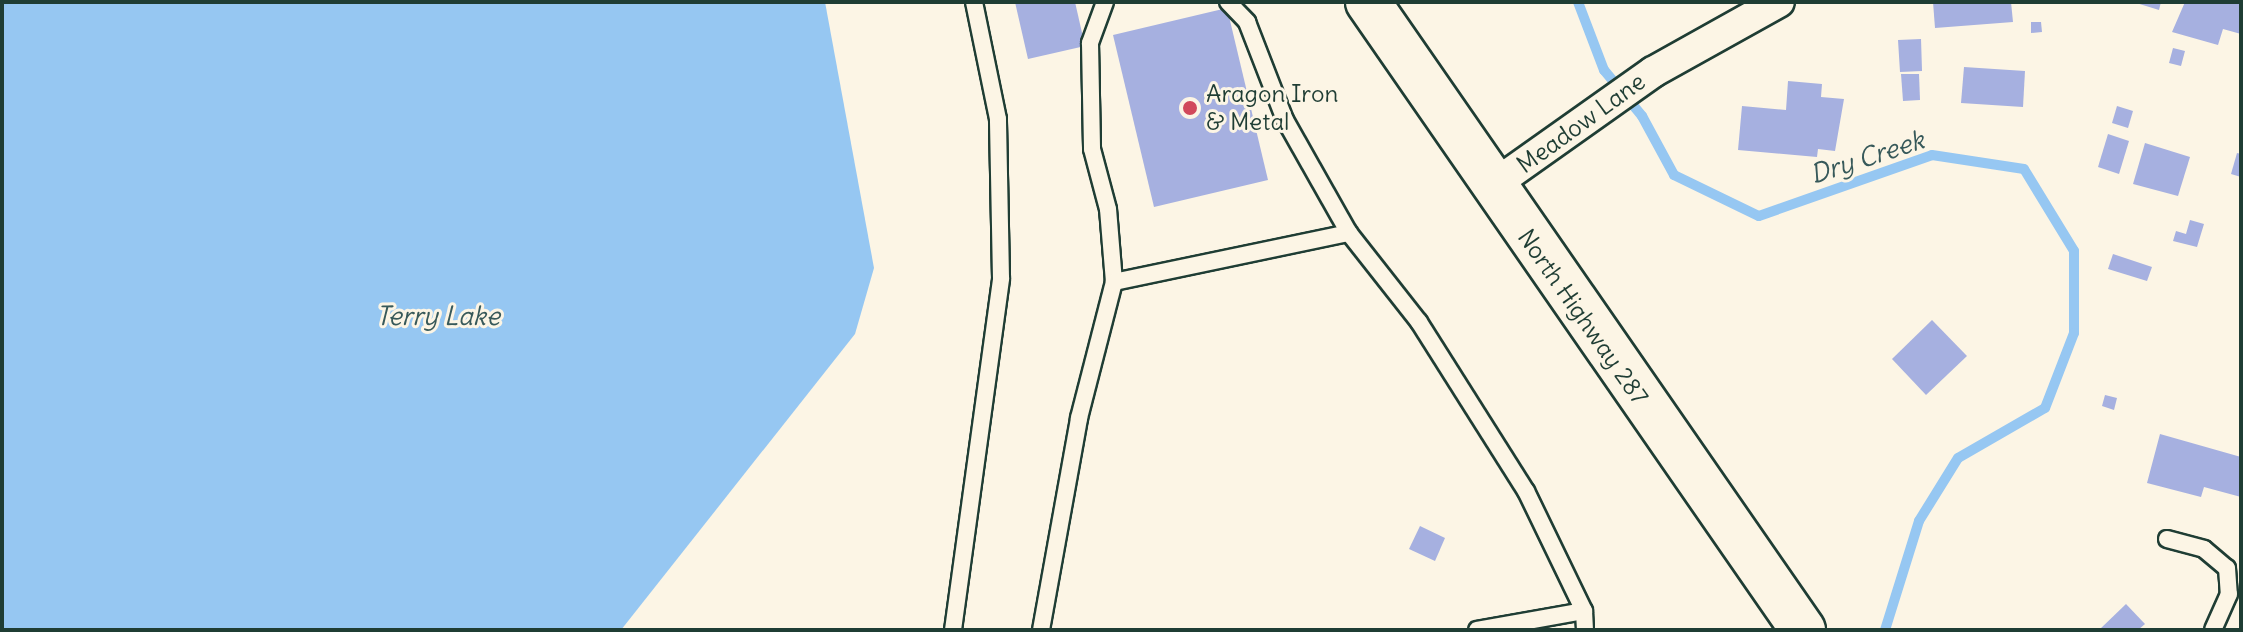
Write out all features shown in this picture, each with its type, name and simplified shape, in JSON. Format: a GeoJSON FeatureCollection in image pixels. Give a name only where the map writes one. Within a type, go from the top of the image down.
{"type":"FeatureCollection","features":[{"type":"Feature","properties":{"kind":"highway","name":"North Highway 287"},"geometry":{"type":"LineString","coordinates":[[1368,2],[1492,186],[1803,630]]}},
{"type":"Feature","properties":{"kind":"street","name":"Meadow Lane"},"geometry":{"type":"LineString","coordinates":[[1492,186],[1662,66],[1779,2]]}},
{"type":"Feature","properties":{"kind":"lane"},"geometry":{"type":"LineString","coordinates":[[953,630],[1001,278],[998,119],[974,2]]}},
{"type":"Feature","properties":{"kind":"lane"},"geometry":{"type":"LineString","coordinates":[[1041,630],[1079,418],[1114,282],[1108,209],[1092,149],[1090,43],[1105,2]]}},
{"type":"Feature","properties":{"kind":"lane"},"geometry":{"type":"LineString","coordinates":[[1228,2],[1247,22],[1285,120],[1349,233],[1419,322],[1526,491],[1584,611],[1585,630]]}},
{"type":"Feature","properties":{"kind":"lane"},"geometry":{"type":"LineString","coordinates":[[1114,282],[1349,233]]}},
{"type":"Feature","properties":{"kind":"lane"},"geometry":{"type":"LineString","coordinates":[[2167,539],[2204,549],[2227,568],[2229,594],[2213,630]]}},
{"type":"Feature","properties":{"kind":"lane"},"geometry":{"type":"LineString","coordinates":[[1477,630],[1584,611]]}},
{"type":"Feature","properties":{"kind":"water","name":"Terry Lake"},"geometry":{"type":"Polygon","coordinates":[[[2,2],[825,2],[874,268],[855,334],[621,630],[2,630],[2,2]]]}},
{"type":"Feature","properties":{"kind":"building"},"geometry":{"type":"Polygon","coordinates":[[[1015,2],[1075,2],[1085,46],[1028,59],[1015,2]]]}},
{"type":"Feature","properties":{"kind":"building"},"geometry":{"type":"Polygon","coordinates":[[[1933,2],[2011,2],[2013,22],[1935,28],[1933,2]]]}},
{"type":"Feature","properties":{"kind":"building"},"geometry":{"type":"Polygon","coordinates":[[[2133,2],[2161,2],[2159,10],[2133,2]]]}},
{"type":"Feature","properties":{"kind":"building"},"geometry":{"type":"Polygon","coordinates":[[[2185,2],[2241,2],[2241,34],[2223,29],[2218,45],[2172,32],[2185,2]]]}},
{"type":"Feature","properties":{"kind":"building","name":"Aragon Iron & Metal"},"geometry":{"type":"Polygon","coordinates":[[[1227,8],[1268,180],[1154,207],[1113,35],[1227,8]]]}},
{"type":"Feature","properties":{"kind":"building"},"geometry":{"type":"Polygon","coordinates":[[[2031,22],[2041,22],[2042,32],[2031,33],[2031,22]]]}},
{"type":"Feature","properties":{"kind":"building"},"geometry":{"type":"Polygon","coordinates":[[[1921,39],[1922,71],[1900,72],[1898,40],[1921,39]]]}},
{"type":"Feature","properties":{"kind":"building"},"geometry":{"type":"Polygon","coordinates":[[[2173,48],[2185,51],[2181,66],[2169,63],[2173,48]]]}},
{"type":"Feature","properties":{"kind":"building"},"geometry":{"type":"Polygon","coordinates":[[[1964,67],[2025,71],[2023,107],[1961,103],[1964,67]]]}},
{"type":"Feature","properties":{"kind":"building"},"geometry":{"type":"Polygon","coordinates":[[[1901,74],[1919,74],[1920,100],[1903,101],[1901,74]]]}},
{"type":"Feature","properties":{"kind":"building"},"geometry":{"type":"Polygon","coordinates":[[[1788,81],[1822,84],[1821,97],[1844,99],[1835,151],[1818,149],[1817,157],[1738,150],[1742,106],[1786,110],[1788,81]]]}},
{"type":"Feature","properties":{"kind":"building"},"geometry":{"type":"Polygon","coordinates":[[[2117,106],[2133,111],[2128,128],[2112,123],[2117,106]]]}},
{"type":"Feature","properties":{"kind":"building"},"geometry":{"type":"Polygon","coordinates":[[[2108,134],[2129,141],[2119,174],[2098,167],[2108,134]]]}},
{"type":"Feature","properties":{"kind":"building"},"geometry":{"type":"Polygon","coordinates":[[[2145,143],[2190,157],[2178,196],[2133,184],[2145,143]]]}},
{"type":"Feature","properties":{"kind":"building"},"geometry":{"type":"Polygon","coordinates":[[[2237,153],[2241,154],[2241,177],[2231,174],[2237,153]]]}},
{"type":"Feature","properties":{"kind":"building"},"geometry":{"type":"Polygon","coordinates":[[[2190,220],[2204,224],[2197,247],[2173,241],[2176,231],[2186,234],[2190,220]]]}},
{"type":"Feature","properties":{"kind":"building"},"geometry":{"type":"Polygon","coordinates":[[[2113,254],[2152,267],[2147,281],[2108,269],[2113,254]]]}},
{"type":"Feature","properties":{"kind":"building"},"geometry":{"type":"Polygon","coordinates":[[[1932,320],[1967,356],[1926,395],[1892,359],[1932,320]]]}},
{"type":"Feature","properties":{"kind":"building"},"geometry":{"type":"Polygon","coordinates":[[[2105,395],[2117,398],[2114,410],[2102,406],[2105,395]]]}},
{"type":"Feature","properties":{"kind":"building"},"geometry":{"type":"Polygon","coordinates":[[[2160,434],[2241,457],[2241,497],[2204,487],[2201,497],[2147,483],[2160,434]]]}},
{"type":"Feature","properties":{"kind":"building"},"geometry":{"type":"Polygon","coordinates":[[[1420,526],[1445,538],[1435,561],[1409,549],[1420,526]]]}},
{"type":"Feature","properties":{"kind":"building"},"geometry":{"type":"Polygon","coordinates":[[[2126,604],[2145,624],[2138,630],[2099,630],[2126,604]]]}},
{"type":"Feature","properties":{"kind":"waterway","name":"Dry Creek"},"geometry":{"type":"LineString","coordinates":[[1578,2],[1604,70],[1642,116],[1674,175],[1759,216],[1932,155],[2024,169],[2074,251],[2074,333],[2045,408],[1958,458],[1919,521],[1885,630]]}},
{"type":"Feature","properties":{"kind":"place","name":"Aragon Iron & Metal"},"geometry":{"type":"Point","coordinates":[1190,108]}}]}
